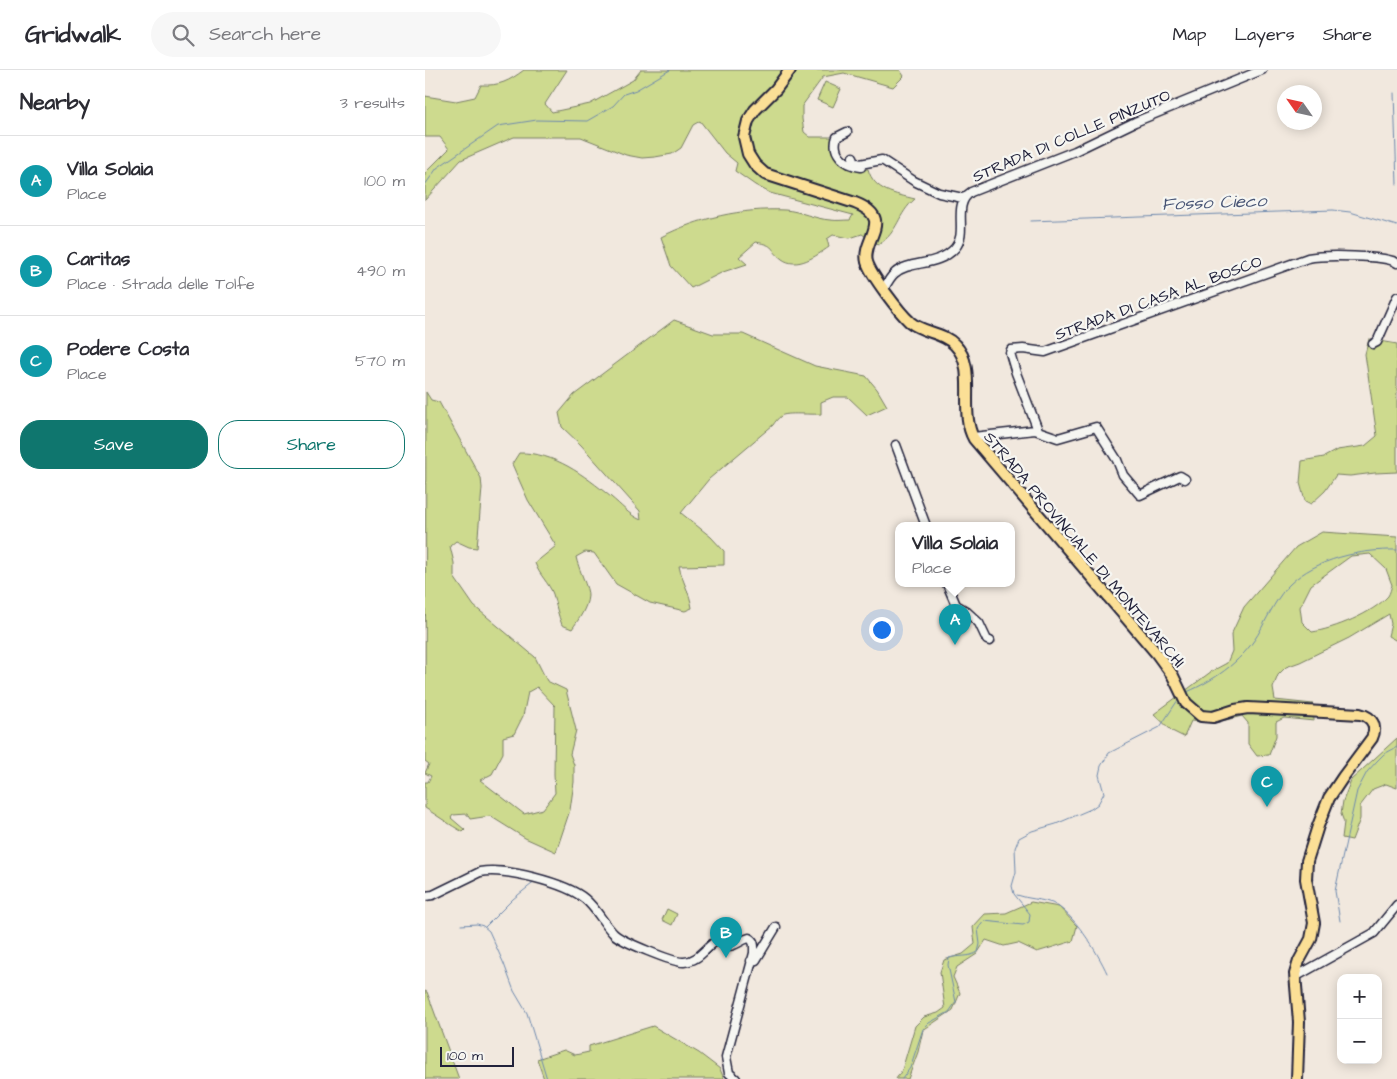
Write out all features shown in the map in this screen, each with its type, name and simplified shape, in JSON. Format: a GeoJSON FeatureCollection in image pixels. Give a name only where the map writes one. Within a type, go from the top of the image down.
{"type":"FeatureCollection","features":[{"type":"Feature","properties":{"kind":"main road","name":"STRADA PROVINCIALE DI MONTEVARCHI"},"geometry":{"type":"LineString","coordinates":[[790,70],[749,119],[745,134],[747,151],[755,165],[765,174],[855,203],[870,212],[874,219],[875,228],[867,250],[867,261],[884,289],[911,324],[949,340],[959,350],[965,365],[968,424],[973,437],[1135,628],[1174,678],[1186,703],[1201,716],[1209,717],[1248,708],[1357,713],[1367,716],[1373,723],[1374,731],[1372,738],[1329,798],[1307,861],[1306,879],[1313,928],[1311,939],[1298,962],[1295,977],[1299,1022],[1297,1079]]}},
{"type":"Feature","properties":{"kind":"street","name":"STRADA DI COLLE PINZUTO"},"geometry":{"type":"LineString","coordinates":[[884,289],[898,271],[934,261],[955,248],[960,238],[963,198],[971,192],[1075,151],[1135,122],[1262,70]]}},
{"type":"Feature","properties":{"kind":"street"},"geometry":{"type":"LineString","coordinates":[[847,132],[840,134],[835,142],[839,156],[845,162],[861,167],[872,162]]}},
{"type":"Feature","properties":{"kind":"street"},"geometry":{"type":"LineString","coordinates":[[853,157],[857,163],[882,160],[914,181],[939,194],[963,198]]}},
{"type":"Feature","properties":{"kind":"street","name":"STRADA DI CASA AL BOSCO"},"geometry":{"type":"LineString","coordinates":[[1038,430],[1016,373],[1010,353],[1011,350],[1023,349],[1045,352],[1308,258],[1329,256],[1385,259],[1397,262]]}},
{"type":"Feature","properties":{"kind":"street"},"geometry":{"type":"LineString","coordinates":[[1373,344],[1377,342],[1397,297]]}},
{"type":"Feature","properties":{"kind":"street"},"geometry":{"type":"LineString","coordinates":[[973,437],[1038,430],[1057,438],[1096,428],[1117,460],[1123,475],[1140,495],[1179,476],[1185,478]]}},
{"type":"Feature","properties":{"kind":"street"},"geometry":{"type":"LineString","coordinates":[[896,445],[925,522]]}},
{"type":"Feature","properties":{"kind":"street"},"geometry":{"type":"LineString","coordinates":[[948,587],[956,605],[979,623],[987,640],[990,641]]}},
{"type":"Feature","properties":{"kind":"street"},"geometry":{"type":"LineString","coordinates":[[425,896],[433,895],[480,872],[495,870],[559,886],[575,892],[592,906],[616,936],[673,960],[683,962],[698,958],[718,940],[729,946],[734,946],[749,938],[754,945],[751,961],[726,1057],[729,1073],[736,1079]]}},
{"type":"Feature","properties":{"kind":"street"},"geometry":{"type":"LineString","coordinates":[[1295,977],[1374,933],[1397,906]]}},
{"type":"Feature","properties":{"kind":"street"},"geometry":{"type":"LineString","coordinates":[[751,961],[756,960],[776,927]]}},
{"type":"Feature","properties":{"kind":"green space"},"geometry":{"type":"Polygon","coordinates":[[[524,70],[567,70],[545,104],[552,112],[590,104],[633,80],[641,70],[900,70],[904,76],[893,87],[844,73],[823,77],[802,106],[802,119],[804,132],[810,137],[831,137],[835,152],[847,166],[868,169],[880,187],[915,199],[890,234],[878,245],[862,234],[850,238],[833,235],[827,239],[829,247],[806,260],[794,263],[782,259],[770,246],[756,242],[739,257],[747,264],[723,272],[691,288],[671,266],[661,237],[675,230],[721,216],[753,211],[785,210],[835,220],[850,220],[853,215],[770,193],[755,185],[735,171],[737,163],[725,153],[700,121],[693,125],[681,148],[672,154],[655,157],[642,158],[626,155],[581,137],[514,137],[461,160],[425,200],[425,173],[449,149],[440,137],[425,137],[425,96],[456,101],[475,97],[481,85],[494,85],[504,82],[524,70]]]}},
{"type":"Feature","properties":{"kind":"green space"},"geometry":{"type":"Polygon","coordinates":[[[825,82],[841,89],[833,107],[817,100],[825,82]]]}},
{"type":"Feature","properties":{"kind":"green space"},"geometry":{"type":"Polygon","coordinates":[[[674,320],[713,334],[743,334],[815,366],[866,376],[877,389],[887,406],[867,415],[848,397],[833,397],[821,402],[821,414],[784,415],[709,479],[681,513],[711,537],[724,551],[724,565],[679,566],[692,608],[685,611],[650,603],[616,584],[594,553],[585,552],[576,557],[588,596],[584,609],[572,629],[562,625],[553,594],[535,563],[556,546],[528,500],[512,464],[519,453],[544,456],[568,466],[611,497],[629,513],[641,520],[640,511],[581,445],[562,427],[559,413],[574,395],[674,320]]]}},
{"type":"Feature","properties":{"kind":"green space"},"geometry":{"type":"Polygon","coordinates":[[[1369,339],[1397,344],[1397,472],[1350,476],[1336,475],[1325,491],[1311,504],[1305,501],[1300,483],[1302,461],[1324,457],[1337,450],[1365,446],[1377,436],[1365,354],[1369,339]]]}},
{"type":"Feature","properties":{"kind":"green space"},"geometry":{"type":"Polygon","coordinates":[[[426,392],[431,400],[439,402],[481,478],[482,488],[477,548],[469,547],[456,541],[450,546],[454,563],[454,577],[474,606],[535,657],[547,681],[566,690],[576,730],[570,754],[574,765],[574,782],[570,810],[556,852],[525,838],[490,816],[470,819],[467,814],[453,815],[451,818],[465,830],[463,832],[425,808],[425,782],[428,782],[431,776],[425,773],[429,764],[425,761],[426,392]],[[537,687],[528,692],[523,716],[514,734],[503,737],[503,753],[492,774],[480,780],[524,814],[543,809],[555,793],[555,706],[537,687]]]}},
{"type":"Feature","properties":{"kind":"green space"},"geometry":{"type":"Polygon","coordinates":[[[1322,532],[1397,537],[1397,641],[1388,636],[1391,624],[1389,614],[1349,638],[1286,667],[1278,675],[1273,688],[1275,700],[1313,704],[1314,721],[1284,718],[1276,722],[1276,736],[1269,755],[1257,756],[1248,744],[1248,723],[1242,716],[1214,723],[1191,721],[1184,737],[1172,731],[1154,714],[1212,671],[1227,663],[1232,651],[1231,635],[1244,607],[1296,547],[1322,532]],[[1370,554],[1351,556],[1311,585],[1300,607],[1302,622],[1312,632],[1342,624],[1373,608],[1388,596],[1390,592],[1392,585],[1386,569],[1370,554]]]}},
{"type":"Feature","properties":{"kind":"green space"},"geometry":{"type":"Polygon","coordinates":[[[1397,738],[1397,788],[1386,784],[1373,789],[1360,806],[1360,819],[1352,840],[1342,838],[1344,822],[1341,814],[1343,801],[1351,780],[1397,738]]]}},
{"type":"Feature","properties":{"kind":"green space"},"geometry":{"type":"Polygon","coordinates":[[[1031,902],[1059,907],[1077,926],[1073,941],[1037,952],[1018,943],[1004,946],[986,940],[977,954],[957,967],[953,977],[960,993],[953,1010],[923,1030],[918,1052],[908,1079],[896,1079],[902,1070],[915,1026],[924,1017],[938,1013],[945,1008],[940,972],[944,960],[963,954],[975,944],[973,927],[985,914],[1006,913],[1031,902]]]}},
{"type":"Feature","properties":{"kind":"green space"},"geometry":{"type":"Polygon","coordinates":[[[667,909],[677,914],[672,925],[662,920],[667,909]]]}},
{"type":"Feature","properties":{"kind":"green space"},"geometry":{"type":"Polygon","coordinates":[[[425,991],[427,992],[459,1079],[425,1079],[425,991]]]}},
{"type":"Feature","properties":{"kind":"green space"},"geometry":{"type":"Polygon","coordinates":[[[653,1026],[699,1053],[720,1069],[724,1079],[544,1079],[537,1059],[564,1050],[575,1055],[589,1052],[589,1046],[653,1026]]]}},
{"type":"Feature","properties":{"kind":"waterway"},"geometry":{"type":"LineString","coordinates":[[425,185],[437,168],[498,126],[537,120],[587,121],[613,106],[624,94],[636,90],[670,70]]}},
{"type":"Feature","properties":{"kind":"waterway"},"geometry":{"type":"LineString","coordinates":[[1394,93],[1397,184]]}},
{"type":"Feature","properties":{"kind":"waterway","name":"Fosso Cieco"},"geometry":{"type":"LineString","coordinates":[[1031,221],[1333,210],[1350,212],[1397,226]]}},
{"type":"Feature","properties":{"kind":"waterway"},"geometry":{"type":"LineString","coordinates":[[1187,692],[1209,681],[1229,667],[1247,650],[1282,593],[1301,575],[1340,557],[1369,551],[1397,550]]}},
{"type":"Feature","properties":{"kind":"waterway"},"geometry":{"type":"LineString","coordinates":[[902,1079],[910,1068],[923,1029],[929,1023],[949,1012],[956,1002],[948,965],[949,958],[971,955],[978,952],[980,944],[978,929],[984,921],[1023,925],[1029,922],[1030,914],[1014,894],[1012,886],[1016,872],[1015,848],[1019,838],[1032,831],[1056,824],[1091,809],[1098,804],[1104,793],[1099,775],[1101,766],[1109,753],[1160,727],[1178,700]]}},
{"type":"Feature","properties":{"kind":"waterway"},"geometry":{"type":"LineString","coordinates":[[1340,921],[1335,891],[1357,791],[1367,772],[1384,754],[1397,747]]}},
{"type":"Feature","properties":{"kind":"waterway"},"geometry":{"type":"LineString","coordinates":[[485,927],[513,899],[532,884]]}},
{"type":"Feature","properties":{"kind":"waterway"},"geometry":{"type":"LineString","coordinates":[[1017,895],[1052,903],[1060,908],[1084,934],[1107,973]]}},
{"type":"Feature","properties":{"kind":"waterway"},"geometry":{"type":"LineString","coordinates":[[461,925],[477,924],[489,931],[514,991],[527,1013],[547,1079]]}},
{"type":"Feature","properties":{"kind":"place","name":"Villa Solaia"},"geometry":{"type":"Point","coordinates":[955,645]}},
{"type":"Feature","properties":{"kind":"place","name":"Podere Costa"},"geometry":{"type":"Point","coordinates":[1267,807]}},
{"type":"Feature","properties":{"kind":"place","name":"Caritas"},"geometry":{"type":"Point","coordinates":[726,958]}}]}
